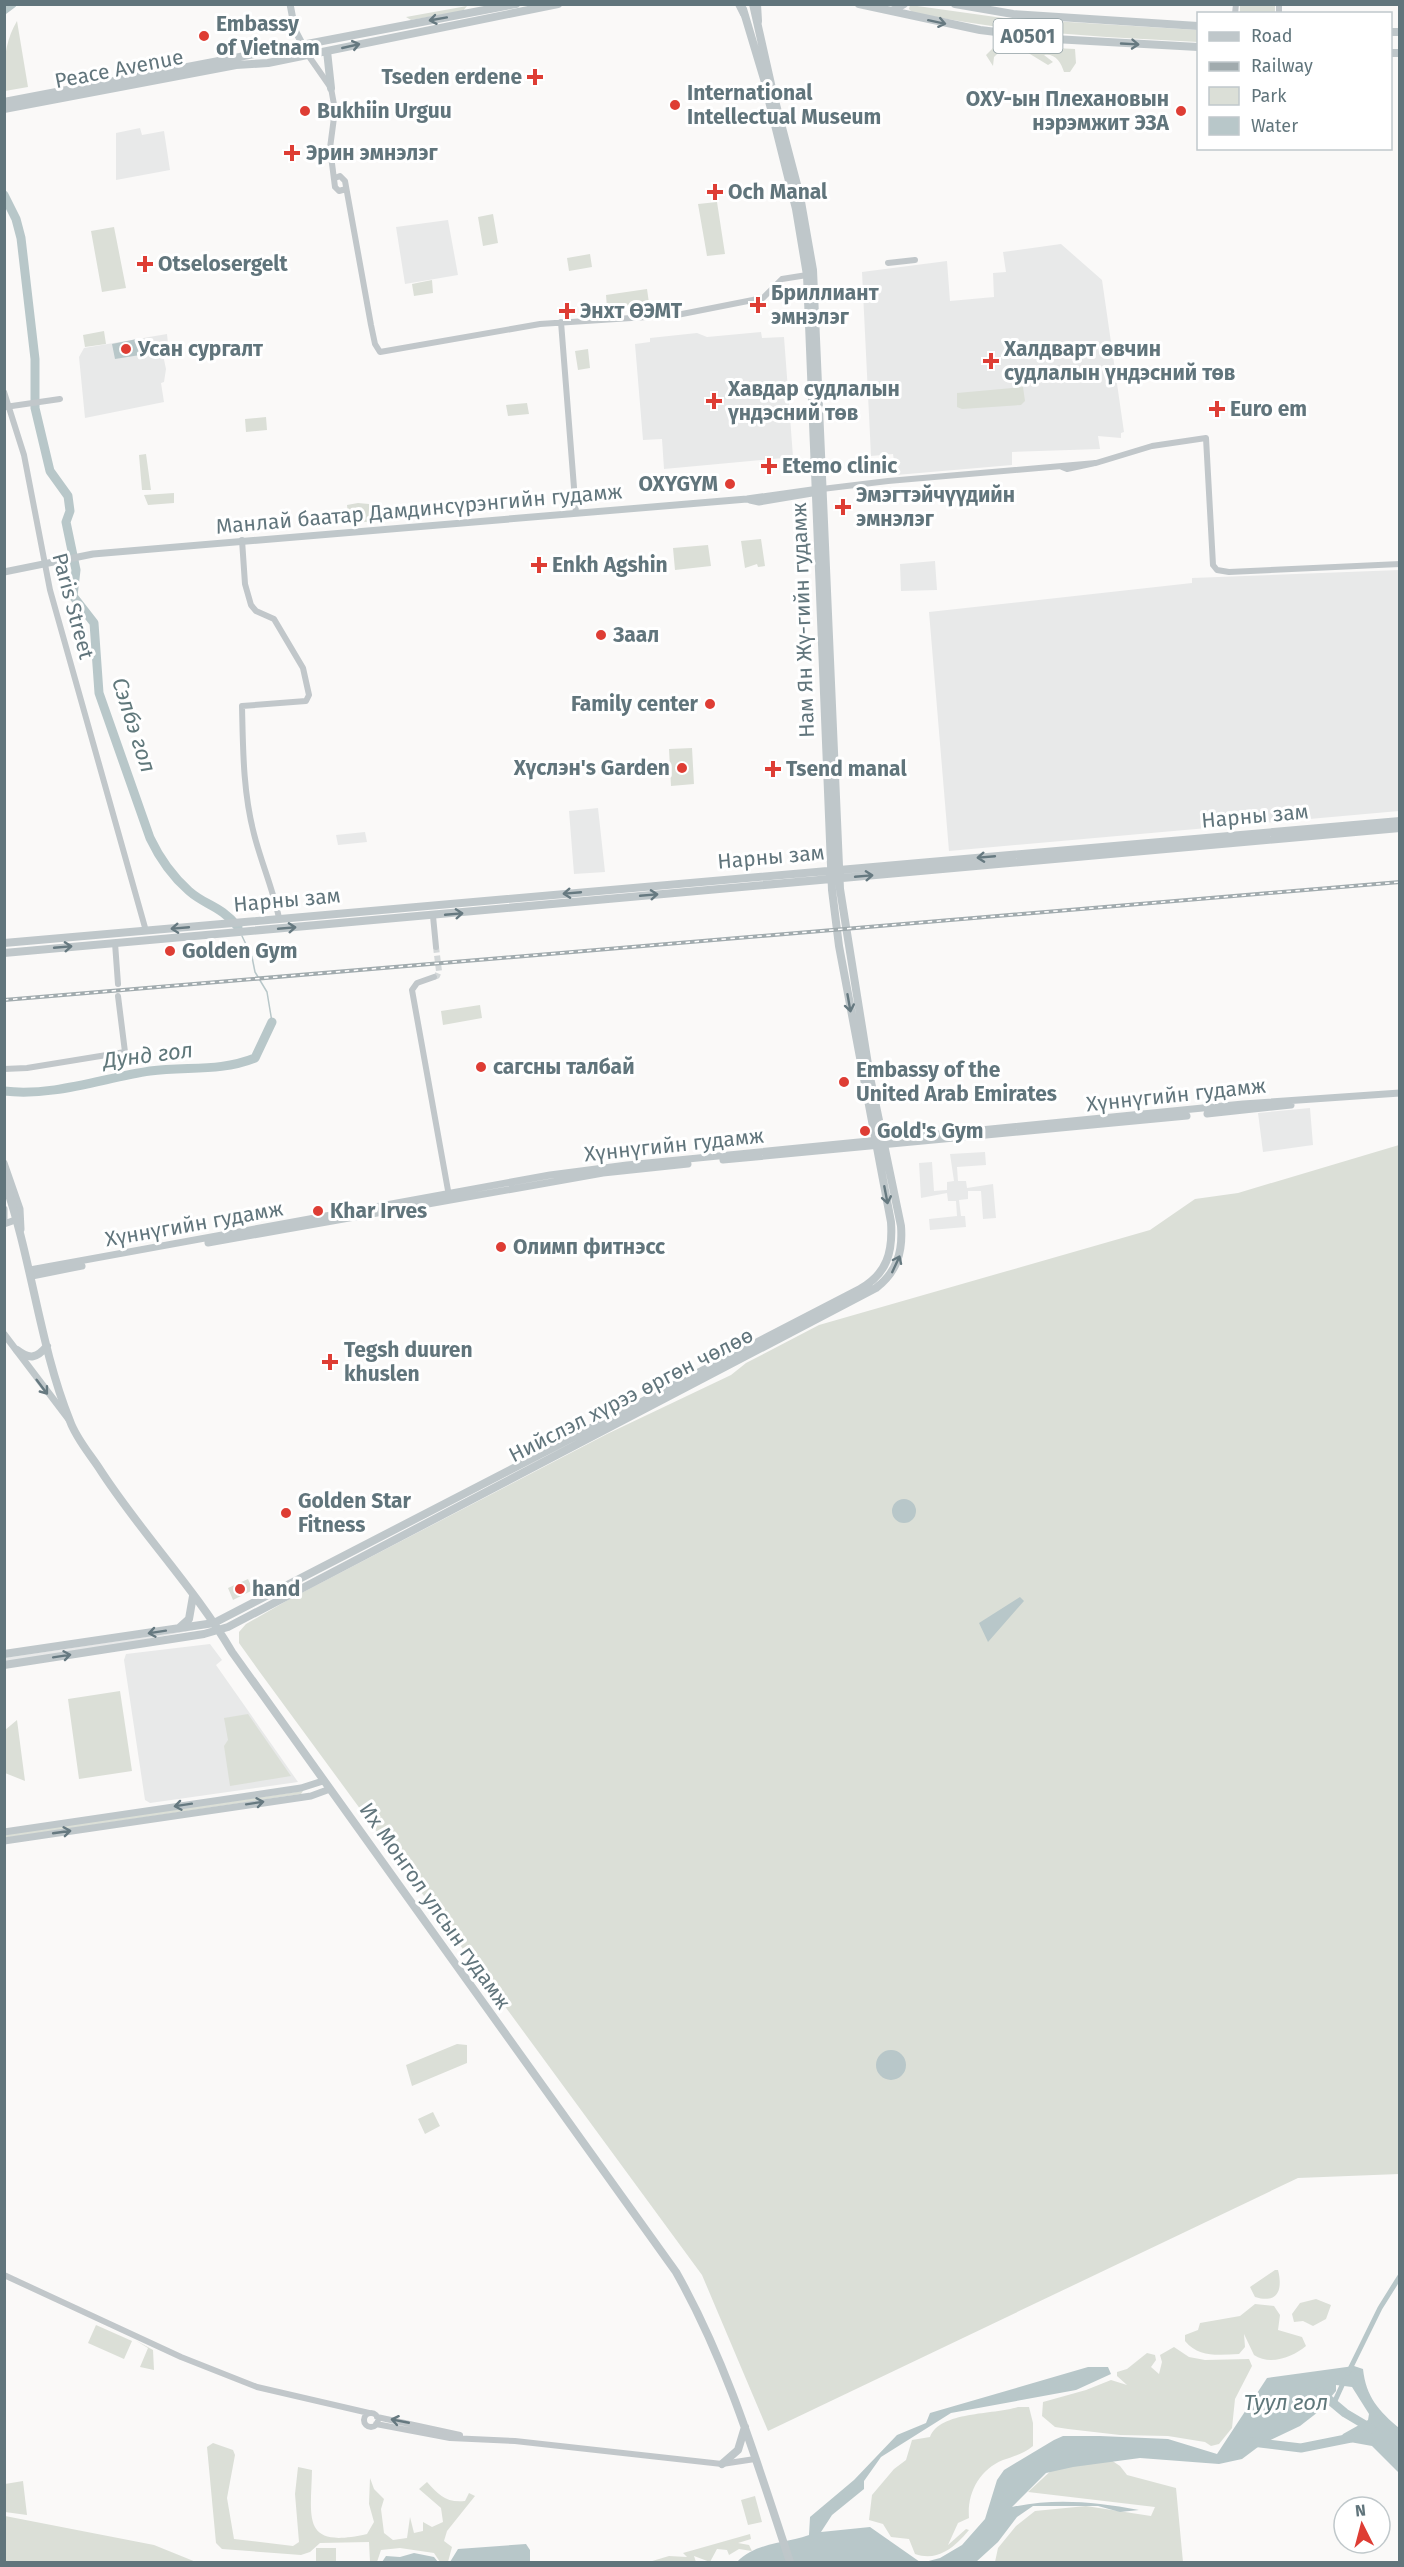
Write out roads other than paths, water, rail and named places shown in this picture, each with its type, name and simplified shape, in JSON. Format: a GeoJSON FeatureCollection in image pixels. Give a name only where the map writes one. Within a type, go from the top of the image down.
{"type":"FeatureCollection","features":[{"type":"Feature","properties":{"kind":"main road"},"geometry":{"type":"LineString","coordinates":[[290,4],[300,45],[308,55]]}},
{"type":"Feature","properties":{"kind":"main road","name":"Peace Avenue"},"geometry":{"type":"LineString","coordinates":[[4,102],[516,4]]}},
{"type":"Feature","properties":{"kind":"main road","name":"Peace Avenue"},"geometry":{"type":"LineString","coordinates":[[4,109],[236,65],[268,63],[558,4]]}},
{"type":"Feature","properties":{"kind":"main road","name":"Нам Ян Жү-гийн гудамж"},"geometry":{"type":"LineString","coordinates":[[740,4],[764,76],[796,210],[807,275],[836,879]]}},
{"type":"Feature","properties":{"kind":"main road","name":"Нам Ян Жү-гийн гудамж"},"geometry":{"type":"LineString","coordinates":[[755,4],[772,89],[800,196],[811,259],[818,491]]}},
{"type":"Feature","properties":{"kind":"main road","name":"A0501"},"geometry":{"type":"LineString","coordinates":[[859,4],[962,27],[1054,39],[1197,47]]}},
{"type":"Feature","properties":{"kind":"main road"},"geometry":{"type":"LineString","coordinates":[[891,12],[906,4],[914,17]]}},
{"type":"Feature","properties":{"kind":"main road","name":"A0501"},"geometry":{"type":"LineString","coordinates":[[955,4],[1043,17],[1197,26]]}},
{"type":"Feature","properties":{"kind":"main road"},"geometry":{"type":"LineString","coordinates":[[327,51],[332,88]]}},
{"type":"Feature","properties":{"kind":"main road","name":"Манлай баатар Дамдинсүрэнгийн гудамж"},"geometry":{"type":"LineString","coordinates":[[4,572],[93,554],[747,500],[818,491]]}},
{"type":"Feature","properties":{"kind":"main road","name":"Нарны зам"},"geometry":{"type":"LineString","coordinates":[[4,952],[836,879],[1400,821]]}},
{"type":"Feature","properties":{"kind":"main road","name":"Нарны зам"},"geometry":{"type":"LineString","coordinates":[[4,943],[835,869],[1073,854],[1400,828]]}},
{"type":"Feature","properties":{"kind":"main road","name":"Нийслэл хүрээ өргөн чөлөө"},"geometry":{"type":"LineString","coordinates":[[4,1654],[176,1629],[217,1627],[757,1346],[876,1288],[895,1268],[902,1237],[839,946],[836,879]]}},
{"type":"Feature","properties":{"kind":"main road","name":"Нийслэл хүрээ өргөн чөлөө"},"geometry":{"type":"LineString","coordinates":[[836,879],[880,1142]]}},
{"type":"Feature","properties":{"kind":"main road"},"geometry":{"type":"LineString","coordinates":[[623,889],[624,898]]}},
{"type":"Feature","properties":{"kind":"main road"},"geometry":{"type":"LineString","coordinates":[[386,910],[387,920]]}},
{"type":"Feature","properties":{"kind":"main road"},"geometry":{"type":"LineString","coordinates":[[39,950],[43,940]]}},
{"type":"Feature","properties":{"kind":"main road"},"geometry":{"type":"LineString","coordinates":[[32,941],[39,950]]}},
{"type":"Feature","properties":{"kind":"main road","name":"Хүннүгийн гудамж"},"geometry":{"type":"LineString","coordinates":[[31,1273],[449,1197],[550,1175],[627,1165],[880,1142],[1113,1124],[1400,1093]]}},
{"type":"Feature","properties":{"kind":"main road"},"geometry":{"type":"LineString","coordinates":[[4,1163],[20,1209],[21,1229]]}},
{"type":"Feature","properties":{"kind":"main road","name":"Их Монгол улсын гудамж"},"geometry":{"type":"LineString","coordinates":[[4,1180],[21,1229],[47,1346],[70,1421]]}},
{"type":"Feature","properties":{"kind":"main road"},"geometry":{"type":"LineString","coordinates":[[4,1209],[4,1219]]}},
{"type":"Feature","properties":{"kind":"main road"},"geometry":{"type":"LineString","coordinates":[[4,1224],[18,1219]]}},
{"type":"Feature","properties":{"kind":"main road","name":"Их Монгол улсын гудамж"},"geometry":{"type":"LineString","coordinates":[[4,1334],[70,1421],[121,1502],[217,1627],[232,1652],[323,1780],[676,2272],[715,2348],[745,2426],[790,2562]]}},
{"type":"Feature","properties":{"kind":"main road"},"geometry":{"type":"LineString","coordinates":[[17,1350],[26,1357],[35,1357],[47,1346]]}},
{"type":"Feature","properties":{"kind":"main road","name":"Нийслэл хүрээ өргөн чөлөө"},"geometry":{"type":"LineString","coordinates":[[4,1665],[217,1627],[246,1618],[439,1511]]}},
{"type":"Feature","properties":{"kind":"main road"},"geometry":{"type":"LineString","coordinates":[[176,1629],[189,1619],[193,1596]]}},
{"type":"Feature","properties":{"kind":"main road"},"geometry":{"type":"LineString","coordinates":[[232,1652],[229,1632],[232,1627],[246,1618]]}},
{"type":"Feature","properties":{"kind":"main road"},"geometry":{"type":"LineString","coordinates":[[4,1832],[301,1788],[323,1780]]}},
{"type":"Feature","properties":{"kind":"main road"},"geometry":{"type":"LineString","coordinates":[[4,1841],[311,1796],[330,1789]]}},
{"type":"Feature","properties":{"kind":"main road"},"geometry":{"type":"LineString","coordinates":[[722,2464],[738,2450],[745,2426]]}},
{"type":"Feature","properties":{"kind":"street"},"geometry":{"type":"LineString","coordinates":[[308,55],[332,88],[334,110],[330,148],[337,190],[342,192],[346,189]]}},
{"type":"Feature","properties":{"kind":"street"},"geometry":{"type":"LineString","coordinates":[[335,178],[344,179],[375,345],[381,352],[561,322],[677,315],[763,298],[782,279],[807,275]]}},
{"type":"Feature","properties":{"kind":"street"},"geometry":{"type":"LineString","coordinates":[[888,263],[915,260]]}},
{"type":"Feature","properties":{"kind":"street"},"geometry":{"type":"LineString","coordinates":[[561,322],[576,513]]}},
{"type":"Feature","properties":{"kind":"street","name":"Paris Street"},"geometry":{"type":"LineString","coordinates":[[4,392],[6,406],[24,455],[50,590],[146,931]]}},
{"type":"Feature","properties":{"kind":"street"},"geometry":{"type":"LineString","coordinates":[[6,406],[60,399]]}},
{"type":"Feature","properties":{"kind":"street"},"geometry":{"type":"LineString","coordinates":[[818,491],[900,480],[1084,467],[1152,446],[1206,438],[1213,565],[1222,572],[1400,564]]}},
{"type":"Feature","properties":{"kind":"street"},"geometry":{"type":"LineString","coordinates":[[242,540],[245,584],[251,605],[256,611],[273,617],[303,668],[309,695],[306,701],[242,706],[245,785],[254,836],[266,868],[279,918]]}},
{"type":"Feature","properties":{"kind":"street"},"geometry":{"type":"LineString","coordinates":[[431,916],[434,947]]}},
{"type":"Feature","properties":{"kind":"street"},"geometry":{"type":"LineString","coordinates":[[115,943],[118,984]]}},
{"type":"Feature","properties":{"kind":"street"},"geometry":{"type":"LineString","coordinates":[[434,977],[417,983],[412,990],[449,1197]]}},
{"type":"Feature","properties":{"kind":"street"},"geometry":{"type":"LineString","coordinates":[[4,1069],[125,1052],[118,996]]}},
{"type":"Feature","properties":{"kind":"street"},"geometry":{"type":"LineString","coordinates":[[4,2275],[206,2367],[257,2386],[352,2408],[376,2420],[450,2432],[463,2437],[722,2464],[755,2459]]}},
{"type":"Feature","properties":{"kind":"street"},"geometry":{"type":"LineString","coordinates":[[366,2416],[367,2426],[376,2420]]}},
{"type":"Feature","properties":{"kind":"water","name":"Усан сургалт"},"geometry":{"type":"Polygon","coordinates":[[[137,339],[140,355],[115,359],[112,344],[137,339]]]}},
{"type":"Feature","properties":{"kind":"water"},"geometry":{"type":"Polygon","coordinates":[[[904,1499],[909,1500],[915,1506],[915,1516],[909,1522],[904,1523],[899,1522],[893,1516],[892,1511],[893,1506],[899,1500],[904,1499]]]}},
{"type":"Feature","properties":{"kind":"water"},"geometry":{"type":"Polygon","coordinates":[[[1020,1597],[1024,1601],[988,1642],[979,1623],[1020,1597]]]}},
{"type":"Feature","properties":{"kind":"water"},"geometry":{"type":"Polygon","coordinates":[[[891,2050],[902,2054],[906,2065],[902,2076],[891,2080],[880,2076],[876,2065],[880,2054],[891,2050]]]}},
{"type":"Feature","properties":{"kind":"water","name":"Туул гол"},"geometry":{"type":"Polygon","coordinates":[[[1354,2366],[1363,2369],[1370,2395],[1385,2416],[1399,2428],[1399,2473],[1372,2446],[1339,2440],[1343,2434],[1368,2420],[1369,2414],[1352,2387],[1336,2385],[1336,2391],[1318,2412],[1300,2426],[1262,2444],[1242,2459],[1219,2464],[1140,2458],[1073,2467],[1046,2473],[1012,2507],[1075,2502],[1139,2510],[1120,2512],[1098,2506],[1033,2506],[1017,2517],[998,2542],[976,2562],[925,2562],[940,2558],[962,2545],[985,2519],[997,2480],[1004,2470],[1054,2440],[1063,2436],[1168,2439],[1217,2454],[1267,2378],[1354,2366]]]}},
{"type":"Feature","properties":{"kind":"water"},"geometry":{"type":"Polygon","coordinates":[[[1088,2367],[1108,2367],[1111,2374],[1076,2390],[951,2413],[881,2457],[864,2481],[864,2489],[832,2515],[821,2532],[870,2527],[920,2562],[737,2562],[745,2555],[762,2547],[809,2535],[810,2517],[854,2480],[897,2435],[926,2423],[930,2413],[1088,2367]]]}},
{"type":"Feature","properties":{"kind":"water"},"geometry":{"type":"Polygon","coordinates":[[[526,2544],[530,2550],[530,2562],[450,2562],[458,2549],[526,2544]]]}},
{"type":"Feature","properties":{"kind":"water"},"geometry":{"type":"Polygon","coordinates":[[[414,2553],[434,2557],[438,2562],[382,2562],[386,2556],[400,2557],[414,2553]]]}},
{"type":"Feature","properties":{"kind":"waterway","name":"Сэлбэ гол"},"geometry":{"type":"LineString","coordinates":[[4,10],[12,4]]}},
{"type":"Feature","properties":{"kind":"waterway","name":"Сэлбэ гол"},"geometry":{"type":"LineString","coordinates":[[4,195],[16,219],[21,238],[35,359],[35,408],[50,471],[68,496],[70,511],[66,522],[76,570],[73,596],[94,623],[99,693],[150,838],[158,852],[172,873],[189,891],[225,914],[238,927]]}},
{"type":"Feature","properties":{"kind":"waterway","name":"Сэлбэ гол"},"geometry":{"type":"LineString","coordinates":[[242,936],[252,957],[255,972],[267,992],[272,1022]]}},
{"type":"Feature","properties":{"kind":"waterway","name":"Дунд гол"},"geometry":{"type":"LineString","coordinates":[[4,1091],[59,1089],[150,1071],[216,1067],[242,1062],[255,1058],[272,1022]]}},
{"type":"Feature","properties":{"kind":"waterway"},"geometry":{"type":"LineString","coordinates":[[1348,2373],[1380,2308],[1400,2276]]}},
{"type":"Feature","properties":{"kind":"waterway"},"geometry":{"type":"LineString","coordinates":[[1334,2403],[1344,2381]]}},
{"type":"Feature","properties":{"kind":"waterway"},"geometry":{"type":"LineString","coordinates":[[1320,2392],[1345,2413],[1372,2429]]}},
{"type":"Feature","properties":{"kind":"waterway"},"geometry":{"type":"LineString","coordinates":[[1252,2442],[1301,2448],[1351,2438]]}},
{"type":"Feature","properties":{"kind":"tunnel"},"geometry":{"type":"LineString","coordinates":[[434,977],[439,971],[436,947]]}},
{"type":"Feature","properties":{"kind":"railway"},"geometry":{"type":"LineString","coordinates":[[4,1000],[1400,882]]}},
{"type":"Feature","properties":{"kind":"place","name":"Embassy of Vietnam"},"geometry":{"type":"Point","coordinates":[204,36]}},
{"type":"Feature","properties":{"kind":"place","name":"Tseden erdene"},"geometry":{"type":"Point","coordinates":[535,77]}},
{"type":"Feature","properties":{"kind":"place","name":"International Intellectual Museum"},"geometry":{"type":"Point","coordinates":[675,105]}},
{"type":"Feature","properties":{"kind":"place","name":"Bukhiin Urguu"},"geometry":{"type":"Point","coordinates":[305,111]}},
{"type":"Feature","properties":{"kind":"place","name":"ОХУ-ын Плехановын нэрэмжит ЭЗА"},"geometry":{"type":"Point","coordinates":[1181,111]}},
{"type":"Feature","properties":{"kind":"place","name":"Эрин эмнэлэг"},"geometry":{"type":"Point","coordinates":[292,153]}},
{"type":"Feature","properties":{"kind":"place","name":"Och Manal"},"geometry":{"type":"Point","coordinates":[715,192]}},
{"type":"Feature","properties":{"kind":"place","name":"Otselosergelt"},"geometry":{"type":"Point","coordinates":[145,264]}},
{"type":"Feature","properties":{"kind":"place","name":"Бриллиант эмнэлэг"},"geometry":{"type":"Point","coordinates":[758,305]}},
{"type":"Feature","properties":{"kind":"place","name":"Энхт ӨЭМТ"},"geometry":{"type":"Point","coordinates":[567,311]}},
{"type":"Feature","properties":{"kind":"place","name":"Усан сургалт"},"geometry":{"type":"Point","coordinates":[126,349]}},
{"type":"Feature","properties":{"kind":"place","name":"Халдварт өвчин судлалын үндэсний төв"},"geometry":{"type":"Point","coordinates":[991,361]}},
{"type":"Feature","properties":{"kind":"place","name":"Хавдар судлалын үндэсний төв"},"geometry":{"type":"Point","coordinates":[714,401]}},
{"type":"Feature","properties":{"kind":"place","name":"Euro em"},"geometry":{"type":"Point","coordinates":[1217,409]}},
{"type":"Feature","properties":{"kind":"place","name":"Etemo clinic"},"geometry":{"type":"Point","coordinates":[769,466]}},
{"type":"Feature","properties":{"kind":"place","name":"OXYGYM"},"geometry":{"type":"Point","coordinates":[730,484]}},
{"type":"Feature","properties":{"kind":"place","name":"Эмэгтэйчүүдийн эмнэлэг"},"geometry":{"type":"Point","coordinates":[843,507]}},
{"type":"Feature","properties":{"kind":"place","name":"Enkh Agshin"},"geometry":{"type":"Point","coordinates":[539,565]}},
{"type":"Feature","properties":{"kind":"place","name":"Заал"},"geometry":{"type":"Point","coordinates":[601,635]}},
{"type":"Feature","properties":{"kind":"place","name":"Family center"},"geometry":{"type":"Point","coordinates":[710,704]}},
{"type":"Feature","properties":{"kind":"place","name":"Хүслэн's Garden"},"geometry":{"type":"Point","coordinates":[682,768]}},
{"type":"Feature","properties":{"kind":"place","name":"Tsend manal"},"geometry":{"type":"Point","coordinates":[773,769]}},
{"type":"Feature","properties":{"kind":"place","name":"Golden Gym"},"geometry":{"type":"Point","coordinates":[170,951]}},
{"type":"Feature","properties":{"kind":"place","name":"сагсны талбай"},"geometry":{"type":"Point","coordinates":[481,1067]}},
{"type":"Feature","properties":{"kind":"place","name":"Embassy of the United Arab Emirates"},"geometry":{"type":"Point","coordinates":[844,1082]}},
{"type":"Feature","properties":{"kind":"place","name":"Gold's Gym"},"geometry":{"type":"Point","coordinates":[865,1131]}},
{"type":"Feature","properties":{"kind":"place","name":"Khar Irves"},"geometry":{"type":"Point","coordinates":[318,1211]}},
{"type":"Feature","properties":{"kind":"place","name":"Олимп фитнэсс"},"geometry":{"type":"Point","coordinates":[501,1247]}},
{"type":"Feature","properties":{"kind":"place","name":"Tegsh duuren khuslen"},"geometry":{"type":"Point","coordinates":[330,1362]}},
{"type":"Feature","properties":{"kind":"place","name":"Golden Star Fitness"},"geometry":{"type":"Point","coordinates":[286,1513]}},
{"type":"Feature","properties":{"kind":"place","name":"hand"},"geometry":{"type":"Point","coordinates":[240,1589]}}]}
